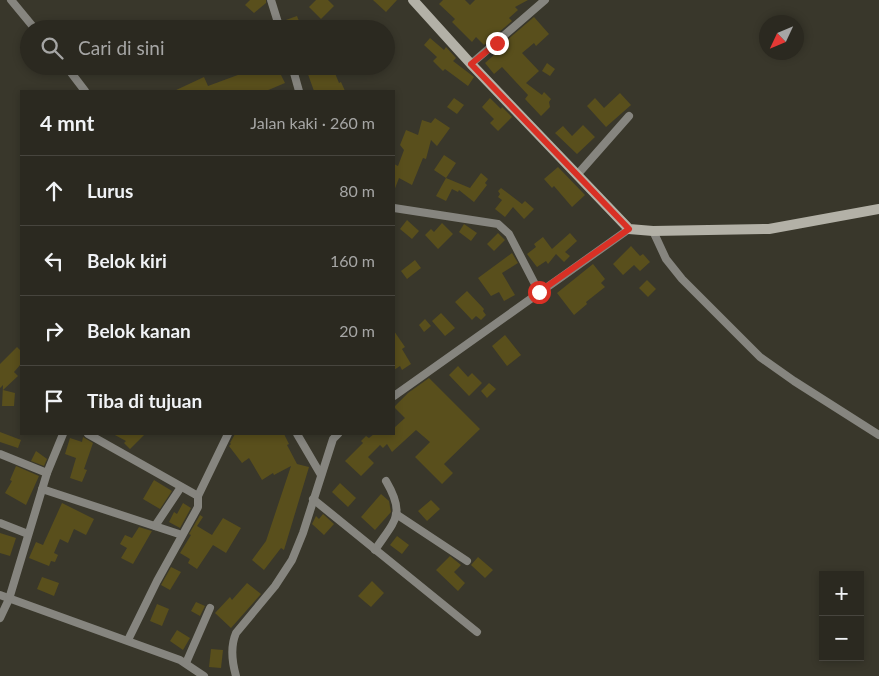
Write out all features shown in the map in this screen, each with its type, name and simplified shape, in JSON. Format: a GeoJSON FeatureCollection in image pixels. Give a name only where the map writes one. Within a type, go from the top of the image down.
{"type":"FeatureCollection","features":[{"type":"Feature","properties":{"kind":"street"},"geometry":{"type":"LineString","coordinates":[[11,0],[28,20]]}},
{"type":"Feature","properties":{"kind":"street"},"geometry":{"type":"LineString","coordinates":[[271,0],[277,20]]}},
{"type":"Feature","properties":{"kind":"street"},"geometry":{"type":"LineString","coordinates":[[413,0],[471,64],[629,229]]}},
{"type":"Feature","properties":{"kind":"street"},"geometry":{"type":"LineString","coordinates":[[471,64],[545,0]]}},
{"type":"Feature","properties":{"kind":"street"},"geometry":{"type":"LineString","coordinates":[[73,75],[84,90]]}},
{"type":"Feature","properties":{"kind":"street"},"geometry":{"type":"LineString","coordinates":[[295,75],[299,90]]}},
{"type":"Feature","properties":{"kind":"street"},"geometry":{"type":"LineString","coordinates":[[577,175],[629,116]]}},
{"type":"Feature","properties":{"kind":"street"},"geometry":{"type":"LineString","coordinates":[[395,208],[498,224],[509,234],[539,292]]}},
{"type":"Feature","properties":{"kind":"street"},"geometry":{"type":"LineString","coordinates":[[395,395],[629,229],[653,231],[769,229],[879,209]]}},
{"type":"Feature","properties":{"kind":"street"},"geometry":{"type":"LineString","coordinates":[[653,231],[666,259],[682,279],[760,357],[794,382],[879,435]]}},
{"type":"Feature","properties":{"kind":"street"},"geometry":{"type":"LineString","coordinates":[[0,618],[9,598],[47,473],[63,435]]}},
{"type":"Feature","properties":{"kind":"street"},"geometry":{"type":"LineString","coordinates":[[90,435],[198,496]]}},
{"type":"Feature","properties":{"kind":"street"},"geometry":{"type":"LineString","coordinates":[[128,640],[198,507],[198,496],[228,435]]}},
{"type":"Feature","properties":{"kind":"street"},"geometry":{"type":"LineString","coordinates":[[298,435],[321,475]]}},
{"type":"Feature","properties":{"kind":"street"},"geometry":{"type":"LineString","coordinates":[[236,676],[232,658],[236,633],[275,586],[292,560],[303,533],[333,439],[337,435]]}},
{"type":"Feature","properties":{"kind":"street"},"geometry":{"type":"LineString","coordinates":[[0,454],[47,473]]}},
{"type":"Feature","properties":{"kind":"street"},"geometry":{"type":"LineString","coordinates":[[375,550],[393,523],[396,514],[397,502],[386,481]]}},
{"type":"Feature","properties":{"kind":"street"},"geometry":{"type":"LineString","coordinates":[[155,526],[181,487]]}},
{"type":"Feature","properties":{"kind":"street"},"geometry":{"type":"LineString","coordinates":[[42,489],[182,535]]}},
{"type":"Feature","properties":{"kind":"street"},"geometry":{"type":"LineString","coordinates":[[313,499],[477,632]]}},
{"type":"Feature","properties":{"kind":"street"},"geometry":{"type":"LineString","coordinates":[[396,514],[467,562]]}},
{"type":"Feature","properties":{"kind":"street"},"geometry":{"type":"LineString","coordinates":[[0,523],[28,534]]}},
{"type":"Feature","properties":{"kind":"street"},"geometry":{"type":"LineString","coordinates":[[0,595],[128,640],[186,663],[204,676]]}},
{"type":"Feature","properties":{"kind":"street"},"geometry":{"type":"LineString","coordinates":[[186,663],[210,608]]}},
{"type":"Feature","properties":{"kind":"building"},"geometry":{"type":"Polygon","coordinates":[[[250,0],[266,0],[266,3],[254,13],[245,5],[250,0]]]}},
{"type":"Feature","properties":{"kind":"building"},"geometry":{"type":"Polygon","coordinates":[[[316,0],[328,0],[334,6],[321,19],[309,7],[316,0]]]}},
{"type":"Feature","properties":{"kind":"building"},"geometry":{"type":"Polygon","coordinates":[[[373,0],[397,0],[386,12],[373,0]]]}},
{"type":"Feature","properties":{"kind":"building"},"geometry":{"type":"Polygon","coordinates":[[[443,0],[465,0],[470,5],[475,0],[528,0],[515,7],[518,10],[509,18],[512,21],[484,45],[476,37],[472,42],[452,22],[455,19],[439,4],[443,0]]]}},
{"type":"Feature","properties":{"kind":"building"},"geometry":{"type":"Polygon","coordinates":[[[297,16],[299,20],[286,20],[297,16]]]}},
{"type":"Feature","properties":{"kind":"building"},"geometry":{"type":"Polygon","coordinates":[[[534,17],[549,34],[536,46],[534,43],[522,53],[539,71],[526,83],[542,95],[544,92],[551,99],[549,102],[550,107],[541,116],[525,99],[528,95],[502,67],[494,74],[485,63],[494,55],[492,53],[534,17]]]}},
{"type":"Feature","properties":{"kind":"building"},"geometry":{"type":"Polygon","coordinates":[[[430,38],[444,50],[446,47],[456,58],[453,61],[474,77],[468,86],[445,69],[443,71],[433,61],[437,57],[424,45],[430,38]]]}},
{"type":"Feature","properties":{"kind":"building"},"geometry":{"type":"Polygon","coordinates":[[[547,63],[555,69],[550,76],[542,71],[547,63]]]}},
{"type":"Feature","properties":{"kind":"building"},"geometry":{"type":"Polygon","coordinates":[[[238,75],[281,75],[285,83],[268,90],[176,90],[204,77],[208,86],[238,75]]]}},
{"type":"Feature","properties":{"kind":"building"},"geometry":{"type":"Polygon","coordinates":[[[308,75],[336,75],[345,90],[314,90],[308,75]]]}},
{"type":"Feature","properties":{"kind":"building"},"geometry":{"type":"Polygon","coordinates":[[[620,93],[631,105],[606,127],[587,106],[595,98],[604,108],[620,93]]]}},
{"type":"Feature","properties":{"kind":"building"},"geometry":{"type":"Polygon","coordinates":[[[454,98],[464,105],[457,114],[447,107],[454,98]]]}},
{"type":"Feature","properties":{"kind":"building"},"geometry":{"type":"Polygon","coordinates":[[[490,98],[512,117],[498,131],[490,123],[494,119],[482,107],[490,98]]]}},
{"type":"Feature","properties":{"kind":"building"},"geometry":{"type":"Polygon","coordinates":[[[435,118],[450,128],[437,146],[431,140],[426,159],[423,158],[412,185],[399,178],[395,188],[395,164],[398,166],[404,150],[400,145],[406,130],[418,135],[422,120],[431,123],[435,118]]]}},
{"type":"Feature","properties":{"kind":"building"},"geometry":{"type":"Polygon","coordinates":[[[583,125],[595,137],[577,154],[555,133],[563,126],[572,136],[583,125]]]}},
{"type":"Feature","properties":{"kind":"building"},"geometry":{"type":"Polygon","coordinates":[[[444,155],[456,163],[446,178],[434,170],[444,155]]]}},
{"type":"Feature","properties":{"kind":"building"},"geometry":{"type":"Polygon","coordinates":[[[558,167],[585,195],[572,207],[554,186],[552,188],[544,179],[558,167]]]}},
{"type":"Feature","properties":{"kind":"building"},"geometry":{"type":"Polygon","coordinates":[[[481,173],[488,179],[485,183],[487,185],[474,202],[459,190],[458,192],[452,189],[446,201],[436,196],[446,178],[470,188],[481,173]]]}},
{"type":"Feature","properties":{"kind":"building"},"geometry":{"type":"Polygon","coordinates":[[[501,188],[522,204],[525,201],[534,209],[524,219],[513,207],[505,217],[495,209],[502,200],[498,197],[500,194],[498,191],[501,188]]]}},
{"type":"Feature","properties":{"kind":"building"},"geometry":{"type":"Polygon","coordinates":[[[407,220],[419,231],[412,239],[400,229],[407,220]]]}},
{"type":"Feature","properties":{"kind":"building"},"geometry":{"type":"Polygon","coordinates":[[[442,223],[453,234],[438,249],[425,235],[431,229],[434,232],[442,223]]]}},
{"type":"Feature","properties":{"kind":"building"},"geometry":{"type":"Polygon","coordinates":[[[464,224],[477,233],[471,241],[459,232],[464,224]]]}},
{"type":"Feature","properties":{"kind":"building"},"geometry":{"type":"Polygon","coordinates":[[[498,233],[505,240],[494,251],[487,244],[498,233]]]}},
{"type":"Feature","properties":{"kind":"building"},"geometry":{"type":"Polygon","coordinates":[[[570,233],[577,241],[565,252],[570,256],[564,262],[556,254],[548,264],[546,261],[537,267],[527,254],[536,247],[534,244],[543,237],[552,249],[570,233]]]}},
{"type":"Feature","properties":{"kind":"building"},"geometry":{"type":"Polygon","coordinates":[[[631,246],[640,256],[643,254],[650,262],[640,271],[634,265],[623,275],[613,264],[631,246]]]}},
{"type":"Feature","properties":{"kind":"building"},"geometry":{"type":"Polygon","coordinates":[[[512,253],[518,263],[502,273],[515,295],[504,301],[499,292],[491,296],[478,278],[512,253]]]}},
{"type":"Feature","properties":{"kind":"building"},"geometry":{"type":"Polygon","coordinates":[[[415,260],[421,268],[407,279],[401,271],[415,260]]]}},
{"type":"Feature","properties":{"kind":"building"},"geometry":{"type":"Polygon","coordinates":[[[593,264],[605,279],[601,283],[605,287],[586,302],[587,304],[574,315],[557,293],[593,264]]]}},
{"type":"Feature","properties":{"kind":"building"},"geometry":{"type":"Polygon","coordinates":[[[647,280],[656,289],[648,297],[639,288],[647,280]]]}},
{"type":"Feature","properties":{"kind":"building"},"geometry":{"type":"Polygon","coordinates":[[[467,291],[484,309],[483,311],[486,315],[481,320],[476,316],[472,320],[455,302],[467,291]]]}},
{"type":"Feature","properties":{"kind":"building"},"geometry":{"type":"Polygon","coordinates":[[[441,313],[455,328],[445,336],[432,321],[441,313]]]}},
{"type":"Feature","properties":{"kind":"building"},"geometry":{"type":"Polygon","coordinates":[[[425,319],[431,326],[424,332],[419,325],[425,319]]]}},
{"type":"Feature","properties":{"kind":"building"},"geometry":{"type":"Polygon","coordinates":[[[395,332],[405,347],[402,349],[411,364],[402,370],[400,366],[395,369],[395,332]]]}},
{"type":"Feature","properties":{"kind":"building"},"geometry":{"type":"Polygon","coordinates":[[[505,335],[521,355],[507,366],[492,346],[505,335]]]}},
{"type":"Feature","properties":{"kind":"building"},"geometry":{"type":"Polygon","coordinates":[[[17,347],[20,350],[20,365],[14,372],[18,376],[3,390],[15,393],[14,406],[2,406],[3,385],[0,388],[0,364],[17,347]]]}},
{"type":"Feature","properties":{"kind":"building"},"geometry":{"type":"Polygon","coordinates":[[[458,366],[468,377],[472,373],[482,383],[469,396],[449,375],[458,366]]]}},
{"type":"Feature","properties":{"kind":"building"},"geometry":{"type":"Polygon","coordinates":[[[429,378],[480,429],[444,464],[453,473],[442,484],[415,457],[430,442],[416,430],[392,452],[387,444],[383,448],[380,445],[368,457],[374,463],[361,476],[345,461],[363,443],[361,441],[366,436],[369,438],[373,435],[395,435],[395,427],[405,418],[395,406],[408,393],[429,378]]]}},
{"type":"Feature","properties":{"kind":"building"},"geometry":{"type":"Polygon","coordinates":[[[489,383],[496,389],[487,398],[481,391],[489,383]]]}},
{"type":"Feature","properties":{"kind":"building"},"geometry":{"type":"Polygon","coordinates":[[[0,432],[21,440],[18,448],[0,442],[0,432]]]}},
{"type":"Feature","properties":{"kind":"building"},"geometry":{"type":"Polygon","coordinates":[[[115,435],[144,435],[130,449],[124,443],[126,441],[115,435]]]}},
{"type":"Feature","properties":{"kind":"building"},"geometry":{"type":"Polygon","coordinates":[[[234,435],[284,435],[289,444],[287,445],[297,464],[309,467],[284,550],[281,548],[264,570],[252,560],[266,541],[291,466],[274,475],[273,473],[262,480],[249,458],[242,463],[229,446],[234,435]]]}},
{"type":"Feature","properties":{"kind":"building"},"geometry":{"type":"Polygon","coordinates":[[[83,437],[93,443],[84,469],[87,470],[82,482],[70,478],[76,458],[65,454],[70,438],[82,442],[83,437]]]}},
{"type":"Feature","properties":{"kind":"building"},"geometry":{"type":"Polygon","coordinates":[[[36,451],[47,459],[44,466],[31,461],[36,451]]]}},
{"type":"Feature","properties":{"kind":"building"},"geometry":{"type":"Polygon","coordinates":[[[16,466],[39,476],[26,505],[5,493],[12,481],[10,480],[16,466]]]}},
{"type":"Feature","properties":{"kind":"building"},"geometry":{"type":"Polygon","coordinates":[[[154,480],[172,491],[160,509],[143,499],[154,480]]]}},
{"type":"Feature","properties":{"kind":"building"},"geometry":{"type":"Polygon","coordinates":[[[340,483],[356,498],[348,507],[332,492],[340,483]]]}},
{"type":"Feature","properties":{"kind":"building"},"geometry":{"type":"Polygon","coordinates":[[[381,494],[389,501],[391,512],[375,530],[361,517],[381,494]]]}},
{"type":"Feature","properties":{"kind":"building"},"geometry":{"type":"Polygon","coordinates":[[[431,500],[440,509],[427,521],[418,511],[431,500]]]}},
{"type":"Feature","properties":{"kind":"building"},"geometry":{"type":"Polygon","coordinates":[[[62,503],[94,519],[86,535],[74,529],[68,543],[60,539],[54,553],[58,555],[55,562],[51,561],[49,566],[29,558],[36,542],[43,545],[62,503]]]}},
{"type":"Feature","properties":{"kind":"building"},"geometry":{"type":"Polygon","coordinates":[[[183,503],[191,508],[180,528],[169,522],[174,512],[177,514],[183,503]]]}},
{"type":"Feature","properties":{"kind":"building"},"geometry":{"type":"Polygon","coordinates":[[[323,514],[334,524],[324,535],[312,524],[316,516],[319,519],[323,514]]]}},
{"type":"Feature","properties":{"kind":"building"},"geometry":{"type":"Polygon","coordinates":[[[200,515],[203,517],[197,526],[212,535],[223,518],[241,528],[226,553],[213,545],[197,569],[188,563],[190,559],[180,553],[200,515]]]}},
{"type":"Feature","properties":{"kind":"building"},"geometry":{"type":"Polygon","coordinates":[[[139,527],[152,531],[133,564],[121,558],[127,548],[120,544],[125,535],[132,538],[139,527]]]}},
{"type":"Feature","properties":{"kind":"building"},"geometry":{"type":"Polygon","coordinates":[[[0,533],[16,538],[10,556],[0,553],[0,533]]]}},
{"type":"Feature","properties":{"kind":"building"},"geometry":{"type":"Polygon","coordinates":[[[397,536],[409,545],[402,554],[390,545],[397,536]]]}},
{"type":"Feature","properties":{"kind":"building"},"geometry":{"type":"Polygon","coordinates":[[[450,556],[461,565],[454,572],[465,583],[458,591],[436,570],[450,556]]]}},
{"type":"Feature","properties":{"kind":"building"},"geometry":{"type":"Polygon","coordinates":[[[478,557],[493,570],[485,578],[471,565],[478,557]]]}},
{"type":"Feature","properties":{"kind":"building"},"geometry":{"type":"Polygon","coordinates":[[[171,567],[181,572],[170,590],[161,585],[171,567]]]}},
{"type":"Feature","properties":{"kind":"building"},"geometry":{"type":"Polygon","coordinates":[[[42,577],[59,583],[54,596],[37,589],[42,577]]]}},
{"type":"Feature","properties":{"kind":"building"},"geometry":{"type":"Polygon","coordinates":[[[372,581],[384,593],[371,607],[358,596],[372,581]]]}},
{"type":"Feature","properties":{"kind":"building"},"geometry":{"type":"Polygon","coordinates":[[[247,583],[261,594],[231,628],[215,613],[230,597],[232,600],[247,583]]]}},
{"type":"Feature","properties":{"kind":"building"},"geometry":{"type":"Polygon","coordinates":[[[196,602],[205,606],[200,616],[191,611],[196,602]]]}},
{"type":"Feature","properties":{"kind":"building"},"geometry":{"type":"Polygon","coordinates":[[[157,604],[169,609],[162,626],[150,621],[157,604]]]}},
{"type":"Feature","properties":{"kind":"building"},"geometry":{"type":"Polygon","coordinates":[[[177,630],[190,638],[183,650],[170,641],[177,630]]]}},
{"type":"Feature","properties":{"kind":"building"},"geometry":{"type":"Polygon","coordinates":[[[211,649],[223,650],[221,668],[209,667],[211,649]]]}},
{"type":"Feature","properties":{"kind":"route"},"geometry":{"type":"LineString","coordinates":[[497,43],[471,64],[629,229],[539,292]]}}]}
